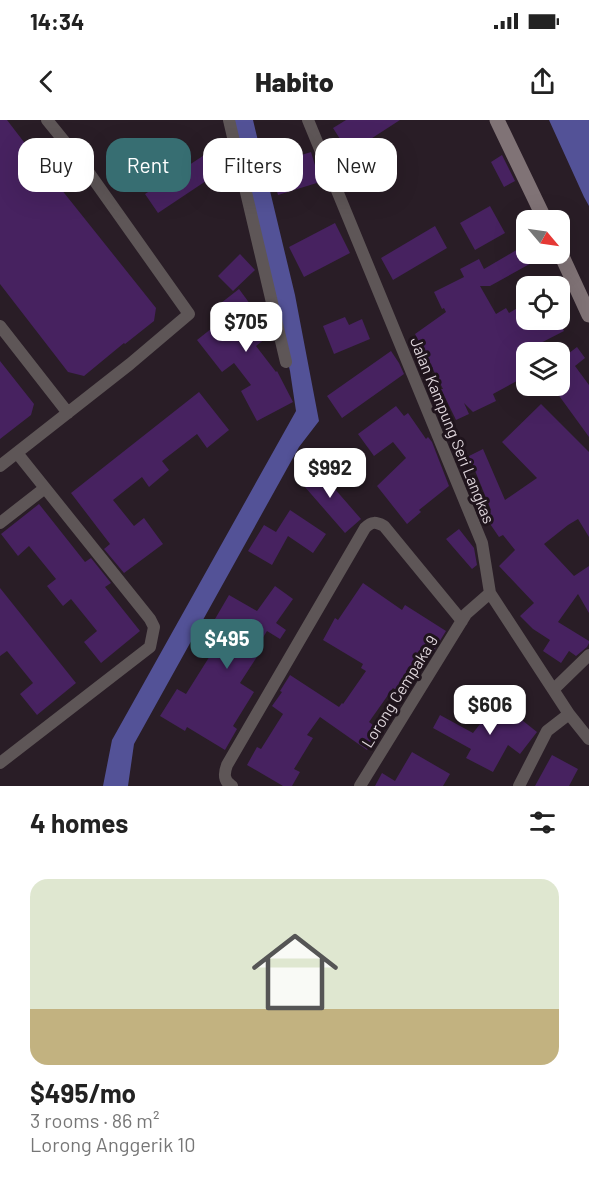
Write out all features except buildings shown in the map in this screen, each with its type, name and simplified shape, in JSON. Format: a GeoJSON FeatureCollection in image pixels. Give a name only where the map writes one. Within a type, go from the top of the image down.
{"type":"FeatureCollection","features":[{"type":"Feature","properties":{"kind":"street"},"geometry":{"type":"LineString","coordinates":[[0,466],[130,364],[189,314],[82,163],[47,120]]}},
{"type":"Feature","properties":{"kind":"street"},"geometry":{"type":"LineString","coordinates":[[230,120],[286,362]]}},
{"type":"Feature","properties":{"kind":"street","name":"Jalan Kampung Seri Langkas"},"geometry":{"type":"LineString","coordinates":[[308,120],[482,543],[490,593],[554,689],[566,716],[589,739]]}},
{"type":"Feature","properties":{"kind":"street"},"geometry":{"type":"LineString","coordinates":[[497,120],[539,210]]}},
{"type":"Feature","properties":{"kind":"street"},"geometry":{"type":"LineString","coordinates":[[566,264],[589,315]]}},
{"type":"Feature","properties":{"kind":"street"},"geometry":{"type":"LineString","coordinates":[[0,326],[68,413]]}},
{"type":"Feature","properties":{"kind":"street"},"geometry":{"type":"LineString","coordinates":[[0,763],[150,647],[154,627],[150,618],[17,453]]}},
{"type":"Feature","properties":{"kind":"street"},"geometry":{"type":"LineString","coordinates":[[0,523],[45,488]]}},
{"type":"Feature","properties":{"kind":"street"},"geometry":{"type":"LineString","coordinates":[[232,786],[228,784],[224,775],[227,765],[370,523],[377,522],[384,526],[464,617]]}},
{"type":"Feature","properties":{"kind":"street","name":"Lorong Cempaka 9"},"geometry":{"type":"LineString","coordinates":[[360,786],[464,617],[490,593]]}},
{"type":"Feature","properties":{"kind":"street"},"geometry":{"type":"LineString","coordinates":[[554,689],[589,655]]}},
{"type":"Feature","properties":{"kind":"street"},"geometry":{"type":"LineString","coordinates":[[519,786],[547,731],[566,716]]}},
{"type":"Feature","properties":{"kind":"shaded area"},"geometry":{"type":"Polygon","coordinates":[[[232,120],[253,120],[257,138],[236,138],[232,120]]]}},
{"type":"Feature","properties":{"kind":"shaded area"},"geometry":{"type":"Polygon","coordinates":[[[549,120],[589,120],[589,206],[584,197],[549,120]]]}},
{"type":"Feature","properties":{"kind":"shaded area"},"geometry":{"type":"Polygon","coordinates":[[[249,192],[270,192],[295,295],[319,421],[299,447],[134,744],[128,786],[103,786],[112,740],[296,411],[290,371],[249,192]]]}}]}
